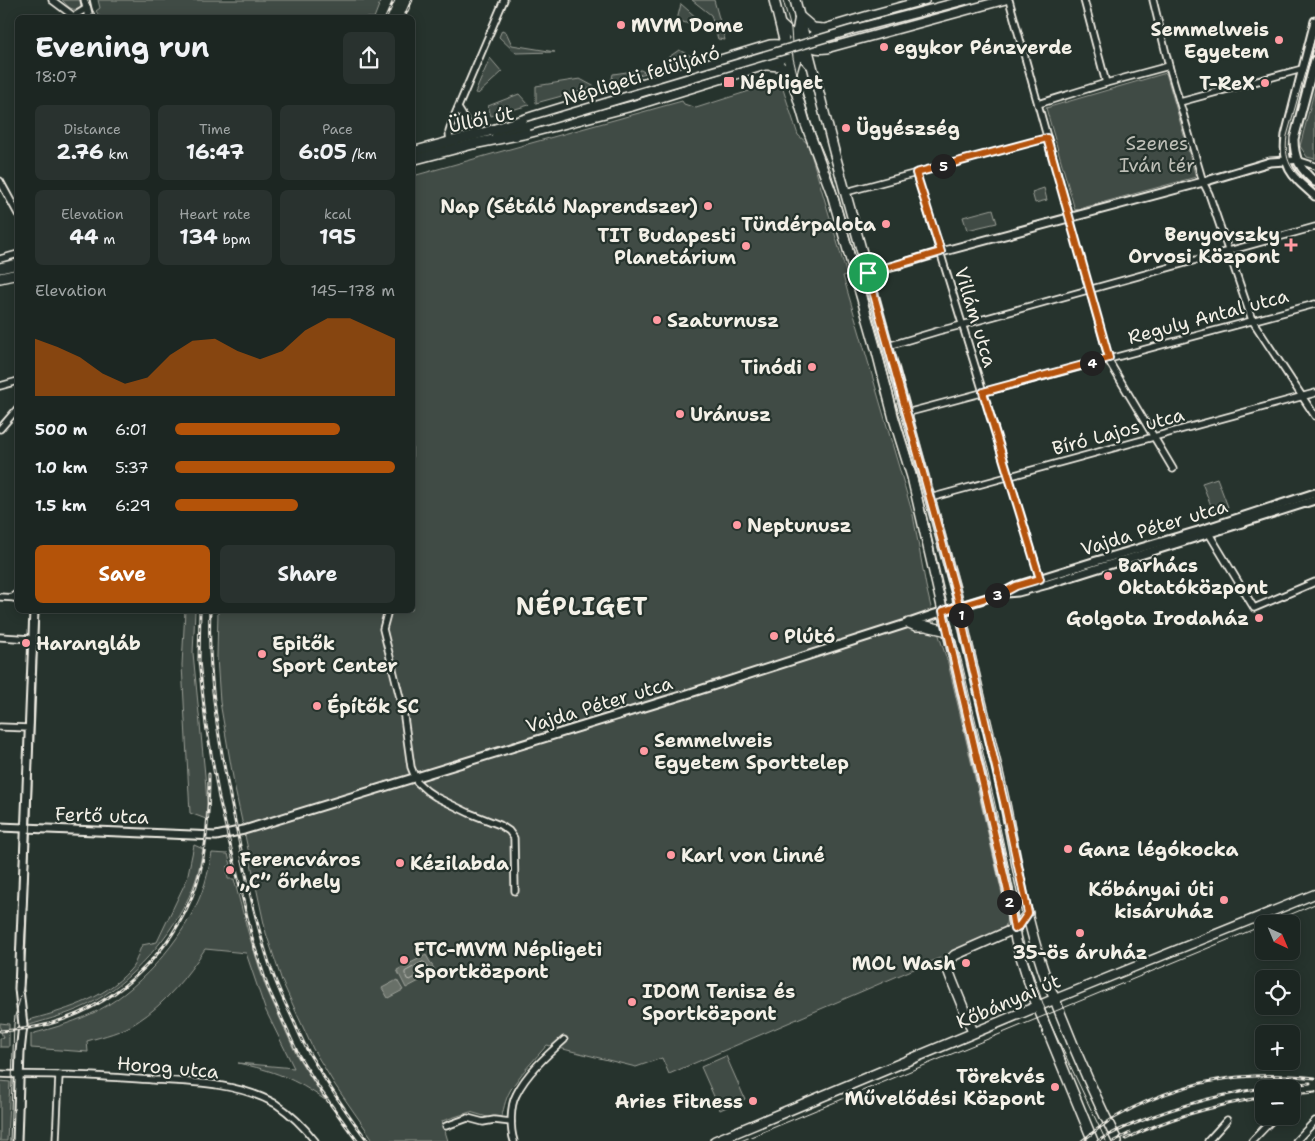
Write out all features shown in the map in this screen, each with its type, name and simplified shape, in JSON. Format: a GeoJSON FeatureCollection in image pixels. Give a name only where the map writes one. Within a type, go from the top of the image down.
{"type":"FeatureCollection","features":[{"type":"Feature","properties":{"kind":"main road"},"geometry":{"type":"LineString","coordinates":[[774,0],[790,49],[791,75],[805,122],[832,194],[876,348],[894,419],[912,477],[1008,892],[1016,940],[1037,1006],[1093,1141]]}},
{"type":"Feature","properties":{"kind":"main road"},"geometry":{"type":"LineString","coordinates":[[795,0],[959,607],[1028,913],[1042,965],[1098,1102],[1117,1141]]}},
{"type":"Feature","properties":{"kind":"main road"},"geometry":{"type":"LineString","coordinates":[[790,49],[805,42],[823,29],[870,14],[925,0]]}},
{"type":"Feature","properties":{"kind":"main road","name":"Népligeti felüljáró"},"geometry":{"type":"LineString","coordinates":[[528,126],[817,40],[966,0]]}},
{"type":"Feature","properties":{"kind":"main road"},"geometry":{"type":"LineString","coordinates":[[781,24],[788,32],[817,49],[828,48],[1004,0]]}},
{"type":"Feature","properties":{"kind":"main road"},"geometry":{"type":"LineString","coordinates":[[870,14],[878,18],[881,27],[876,35]]}},
{"type":"Feature","properties":{"kind":"main road"},"geometry":{"type":"LineString","coordinates":[[799,16],[813,28],[823,29]]}},
{"type":"Feature","properties":{"kind":"main road"},"geometry":{"type":"LineString","coordinates":[[473,144],[528,133],[632,106],[765,65],[782,58],[790,49],[796,37],[799,16]]}},
{"type":"Feature","properties":{"kind":"main road"},"geometry":{"type":"LineString","coordinates":[[770,45],[779,32],[781,24]]}},
{"type":"Feature","properties":{"kind":"main road"},"geometry":{"type":"LineString","coordinates":[[823,29],[822,40],[828,48]]}},
{"type":"Feature","properties":{"kind":"main road"},"geometry":{"type":"LineString","coordinates":[[483,133],[770,45],[779,44],[790,49],[805,58],[812,66]]}},
{"type":"Feature","properties":{"kind":"main road"},"geometry":{"type":"LineString","coordinates":[[812,66],[815,58],[828,48]]}},
{"type":"Feature","properties":{"kind":"main road"},"geometry":{"type":"LineString","coordinates":[[744,53],[751,59],[752,67],[749,70]]}},
{"type":"Feature","properties":{"kind":"main road"},"geometry":{"type":"LineString","coordinates":[[728,58],[724,70],[728,76],[731,76]]}},
{"type":"Feature","properties":{"kind":"main road"},"geometry":{"type":"LineString","coordinates":[[765,65],[780,66],[791,75]]}},
{"type":"Feature","properties":{"kind":"main road","name":"Üllői út"},"geometry":{"type":"LineString","coordinates":[[415,159],[483,133],[528,126]]}},
{"type":"Feature","properties":{"kind":"main road","name":"Üllői út"},"geometry":{"type":"LineString","coordinates":[[415,151],[452,144],[473,144],[528,126]]}},
{"type":"Feature","properties":{"kind":"main road"},"geometry":{"type":"LineString","coordinates":[[0,268],[15,265]]}},
{"type":"Feature","properties":{"kind":"main road"},"geometry":{"type":"LineString","coordinates":[[0,278],[15,275]]}},
{"type":"Feature","properties":{"kind":"main road"},"geometry":{"type":"LineString","coordinates":[[908,623],[948,632]]}},
{"type":"Feature","properties":{"kind":"main road","name":"Kőbányai út"},"geometry":{"type":"LineString","coordinates":[[715,1141],[918,1057],[973,1032],[1315,894]]}},
{"type":"Feature","properties":{"kind":"main road"},"geometry":{"type":"LineString","coordinates":[[973,1032],[947,963],[955,955],[1014,929],[1020,925],[1028,913]]}},
{"type":"Feature","properties":{"kind":"street"},"geometry":{"type":"LineString","coordinates":[[52,0],[72,15]]}},
{"type":"Feature","properties":{"kind":"street"},"geometry":{"type":"LineString","coordinates":[[84,0],[89,15]]}},
{"type":"Feature","properties":{"kind":"street"},"geometry":{"type":"LineString","coordinates":[[452,144],[453,119],[504,0]]}},
{"type":"Feature","properties":{"kind":"street"},"geometry":{"type":"LineString","coordinates":[[1009,0],[1110,363],[1173,469]]}},
{"type":"Feature","properties":{"kind":"street"},"geometry":{"type":"LineString","coordinates":[[1084,0],[1106,83]]}},
{"type":"Feature","properties":{"kind":"street"},"geometry":{"type":"LineString","coordinates":[[1153,0],[1203,182],[1252,320],[1315,416]]}},
{"type":"Feature","properties":{"kind":"street"},"geometry":{"type":"LineString","coordinates":[[78,15],[87,8]]}},
{"type":"Feature","properties":{"kind":"street"},"geometry":{"type":"LineString","coordinates":[[1315,21],[1284,148],[1290,170],[1296,179],[1315,196]]}},
{"type":"Feature","properties":{"kind":"street"},"geometry":{"type":"LineString","coordinates":[[1315,60],[1294,139],[1297,160],[1304,172],[1315,182]]}},
{"type":"Feature","properties":{"kind":"street"},"geometry":{"type":"LineString","coordinates":[[1038,104],[1170,66]]}},
{"type":"Feature","properties":{"kind":"street"},"geometry":{"type":"LineString","coordinates":[[1180,102],[1302,68]]}},
{"type":"Feature","properties":{"kind":"street"},"geometry":{"type":"LineString","coordinates":[[458,108],[469,126],[483,133]]}},
{"type":"Feature","properties":{"kind":"street"},"geometry":{"type":"LineString","coordinates":[[846,192],[1047,138]]}},
{"type":"Feature","properties":{"kind":"street"},"geometry":{"type":"LineString","coordinates":[[855,278],[941,252],[1203,182],[1270,162],[1297,160],[1315,166]]}},
{"type":"Feature","properties":{"kind":"street","name":"Villám utca"},"geometry":{"type":"LineString","coordinates":[[916,173],[1041,582]]}},
{"type":"Feature","properties":{"kind":"street"},"geometry":{"type":"LineString","coordinates":[[0,181],[15,208]]}},
{"type":"Feature","properties":{"kind":"street"},"geometry":{"type":"LineString","coordinates":[[888,346],[1315,227]]}},
{"type":"Feature","properties":{"kind":"street"},"geometry":{"type":"LineString","coordinates":[[0,259],[15,255]]}},
{"type":"Feature","properties":{"kind":"street","name":"Reguly Antal utca"},"geometry":{"type":"LineString","coordinates":[[906,413],[1315,304]]}},
{"type":"Feature","properties":{"kind":"street"},"geometry":{"type":"LineString","coordinates":[[0,386],[15,382]]}},
{"type":"Feature","properties":{"kind":"street","name":"Bíró Lajos utca"},"geometry":{"type":"LineString","coordinates":[[930,498],[1315,393]]}},
{"type":"Feature","properties":{"kind":"street"},"geometry":{"type":"LineString","coordinates":[[0,430],[15,412]]}},
{"type":"Feature","properties":{"kind":"street","name":"Vajda Péter utca"},"geometry":{"type":"LineString","coordinates":[[1207,531],[1315,493]]}},
{"type":"Feature","properties":{"kind":"street","name":"Vajda Péter utca"},"geometry":{"type":"LineString","coordinates":[[203,836],[216,836],[244,830],[693,692],[943,611],[1003,593],[1018,592],[1041,582],[1315,500]]}},
{"type":"Feature","properties":{"kind":"street"},"geometry":{"type":"LineString","coordinates":[[1207,531],[1254,608],[1315,582]]}},
{"type":"Feature","properties":{"kind":"street"},"geometry":{"type":"LineString","coordinates":[[0,597],[15,596]]}},
{"type":"Feature","properties":{"kind":"street"},"geometry":{"type":"LineString","coordinates":[[17,1141],[23,1025],[20,989],[34,613]]}},
{"type":"Feature","properties":{"kind":"street"},"geometry":{"type":"LineString","coordinates":[[387,614],[383,629],[403,710],[411,767],[418,784],[432,795],[469,813],[500,825],[509,831],[514,838],[515,891]]}},
{"type":"Feature","properties":{"kind":"street"},"geometry":{"type":"LineString","coordinates":[[0,637],[32,639]]}},
{"type":"Feature","properties":{"kind":"street"},"geometry":{"type":"LineString","coordinates":[[0,727],[29,728]]}},
{"type":"Feature","properties":{"kind":"street","name":"Fertő utca"},"geometry":{"type":"LineString","coordinates":[[0,827],[203,836]]}},
{"type":"Feature","properties":{"kind":"street"},"geometry":{"type":"LineString","coordinates":[[514,1141],[511,1122],[515,1097],[526,1080],[564,1040]]}},
{"type":"Feature","properties":{"kind":"street","name":"Horog utca"},"geometry":{"type":"LineString","coordinates":[[0,1074],[59,1074],[210,1084],[234,1088],[276,1105],[292,1116],[315,1141]]}},
{"type":"Feature","properties":{"kind":"street"},"geometry":{"type":"LineString","coordinates":[[56,1141],[59,1074]]}},
{"type":"Feature","properties":{"kind":"street"},"geometry":{"type":"LineString","coordinates":[[446,1126],[468,1118],[483,1122],[494,1120],[511,1122]]}},
{"type":"Feature","properties":{"kind":"street"},"geometry":{"type":"LineString","coordinates":[[1208,1141],[1227,1120]]}},
{"type":"Feature","properties":{"kind":"street"},"geometry":{"type":"LineString","coordinates":[[1296,1141],[1315,1121]]}},
{"type":"Feature","properties":{"kind":"street"},"geometry":{"type":"LineString","coordinates":[[1252,1141],[1267,1125]]}},
{"type":"Feature","properties":{"kind":"green space"},"geometry":{"type":"Polygon","coordinates":[[[62,0],[81,0],[82,5],[79,9],[73,9],[62,0]]]}},
{"type":"Feature","properties":{"kind":"green space"},"geometry":{"type":"Polygon","coordinates":[[[98,0],[381,0],[375,15],[99,15],[96,11],[100,8],[98,0]]]}},
{"type":"Feature","properties":{"kind":"green space"},"geometry":{"type":"Polygon","coordinates":[[[692,0],[714,0],[725,40],[718,39],[711,15],[692,0]]]}},
{"type":"Feature","properties":{"kind":"green space"},"geometry":{"type":"Polygon","coordinates":[[[681,4],[697,18],[695,26],[677,20],[681,4]]]}},
{"type":"Feature","properties":{"kind":"green space"},"geometry":{"type":"Polygon","coordinates":[[[502,30],[506,32],[512,45],[555,52],[516,53],[499,37],[502,30]]]}},
{"type":"Feature","properties":{"kind":"green space"},"geometry":{"type":"Polygon","coordinates":[[[679,50],[697,59],[663,68],[663,61],[679,50]]]}},
{"type":"Feature","properties":{"kind":"green space"},"geometry":{"type":"Polygon","coordinates":[[[490,58],[502,72],[478,94],[475,93],[490,58]]]}},
{"type":"Feature","properties":{"kind":"green space"},"geometry":{"type":"Polygon","coordinates":[[[641,70],[646,73],[611,83],[613,74],[641,70]]]}},
{"type":"Feature","properties":{"kind":"green space","name":"Szenes Iván tér"},"geometry":{"type":"Polygon","coordinates":[[[1166,73],[1196,177],[1075,210],[1046,108],[1166,73]]]}},
{"type":"Feature","properties":{"kind":"green space"},"geometry":{"type":"Polygon","coordinates":[[[580,79],[595,87],[536,103],[536,86],[580,79]]]}},
{"type":"Feature","properties":{"kind":"green space","name":"Népliget"},"geometry":{"type":"Polygon","coordinates":[[[780,80],[798,135],[808,144],[847,275],[843,276],[913,515],[926,586],[934,620],[948,663],[1003,898],[1006,918],[1005,927],[998,933],[669,1074],[662,1058],[636,1067],[547,1045],[513,1085],[504,1106],[501,1121],[470,1112],[442,1121],[448,1141],[374,1141],[335,1085],[313,1049],[282,981],[266,933],[235,789],[220,702],[217,657],[218,613],[415,613],[415,175],[682,101],[684,104],[696,108],[780,80]]]}},
{"type":"Feature","properties":{"kind":"green space"},"geometry":{"type":"Polygon","coordinates":[[[1315,88],[1315,159],[1307,157],[1300,146],[1315,88]]]}},
{"type":"Feature","properties":{"kind":"green space"},"geometry":{"type":"Polygon","coordinates":[[[519,94],[529,105],[491,116],[488,106],[519,94]]]}},
{"type":"Feature","properties":{"kind":"green space"},"geometry":{"type":"Polygon","coordinates":[[[1044,188],[1047,200],[1035,203],[1032,192],[1044,188]]]}},
{"type":"Feature","properties":{"kind":"green space"},"geometry":{"type":"Polygon","coordinates":[[[993,209],[997,223],[967,230],[963,217],[993,209]]]}},
{"type":"Feature","properties":{"kind":"green space"},"geometry":{"type":"Polygon","coordinates":[[[1217,478],[1228,507],[1214,513],[1202,483],[1217,478]]]}},
{"type":"Feature","properties":{"kind":"green space"},"geometry":{"type":"Polygon","coordinates":[[[185,613],[195,613],[193,653],[205,775],[206,819],[190,813],[182,665],[185,613]]]}},
{"type":"Feature","properties":{"kind":"green space"},"geometry":{"type":"Polygon","coordinates":[[[194,845],[203,849],[197,876],[180,914],[156,948],[126,978],[111,991],[95,1001],[70,1012],[26,1026],[25,1021],[82,1003],[108,989],[132,968],[142,945],[157,942],[187,879],[194,845]]]}},
{"type":"Feature","properties":{"kind":"green space"},"geometry":{"type":"Polygon","coordinates":[[[212,853],[228,854],[231,865],[227,867],[228,879],[234,879],[265,985],[297,1056],[325,1100],[283,1076],[238,1063],[294,1068],[265,1009],[246,953],[205,949],[183,979],[157,1007],[137,1022],[125,1028],[87,1041],[88,1052],[31,1048],[31,1034],[83,1018],[116,1000],[163,956],[177,938],[198,901],[205,883],[212,853]]]}},
{"type":"Feature","properties":{"kind":"green space"},"geometry":{"type":"Polygon","coordinates":[[[0,1023],[9,1024],[9,1047],[0,1047],[0,1038],[3,1038],[0,1023]]]}},
{"type":"Feature","properties":{"kind":"green space"},"geometry":{"type":"Polygon","coordinates":[[[726,1056],[745,1099],[720,1110],[701,1067],[726,1056]]]}},
{"type":"Feature","properties":{"kind":"green space"},"geometry":{"type":"Polygon","coordinates":[[[0,1081],[10,1082],[7,1141],[0,1141],[0,1081]]]}},
{"type":"Feature","properties":{"kind":"water"},"geometry":{"type":"Polygon","coordinates":[[[426,955],[436,972],[406,988],[397,970],[426,955]]]}},
{"type":"Feature","properties":{"kind":"water"},"geometry":{"type":"Polygon","coordinates":[[[397,980],[403,990],[388,998],[382,988],[397,980]]]}},
{"type":"Feature","properties":{"kind":"tram line"},"geometry":{"type":"LineString","coordinates":[[87,0],[95,15]]}},
{"type":"Feature","properties":{"kind":"tram line"},"geometry":{"type":"LineString","coordinates":[[783,0],[791,29],[793,58],[798,78],[813,129],[830,169],[836,189],[922,496],[942,589],[962,663],[994,800],[1027,957],[1049,1021],[1106,1141]]}},
{"type":"Feature","properties":{"kind":"tram line"},"geometry":{"type":"LineString","coordinates":[[1315,37],[1287,136],[1286,146],[1292,168],[1315,191]]}},
{"type":"Feature","properties":{"kind":"tram line"},"geometry":{"type":"LineString","coordinates":[[944,566],[953,598],[955,615]]}},
{"type":"Feature","properties":{"kind":"tram line"},"geometry":{"type":"LineString","coordinates":[[10,1141],[14,1024],[25,977],[24,953],[39,613]]}},
{"type":"Feature","properties":{"kind":"tram line"},"geometry":{"type":"LineString","coordinates":[[1289,915],[1315,904]]}},
{"type":"Feature","properties":{"kind":"tram line"},"geometry":{"type":"LineString","coordinates":[[741,1141],[1255,929]]}},
{"type":"Feature","properties":{"kind":"tram line"},"geometry":{"type":"LineString","coordinates":[[1309,1141],[1315,1135]]}},
{"type":"Feature","properties":{"kind":"railway"},"geometry":{"type":"LineString","coordinates":[[387,15],[394,0]]}},
{"type":"Feature","properties":{"kind":"railway"},"geometry":{"type":"LineString","coordinates":[[405,15],[412,0]]}},
{"type":"Feature","properties":{"kind":"railway"},"geometry":{"type":"LineString","coordinates":[[200,613],[199,661],[206,725],[219,798],[253,942],[268,988],[299,1056],[321,1091],[357,1141]]}},
{"type":"Feature","properties":{"kind":"railway"},"geometry":{"type":"LineString","coordinates":[[210,613],[211,662],[219,739],[246,877],[261,938],[276,982],[306,1048],[337,1098],[368,1141]]}},
{"type":"Feature","properties":{"kind":"railway"},"geometry":{"type":"LineString","coordinates":[[0,1031],[25,1029],[49,1024],[75,1015],[100,1002],[123,986],[144,968],[163,947],[179,924],[191,899],[200,872],[208,823],[209,774]]}},
{"type":"Feature","properties":{"kind":"railway"},"geometry":{"type":"LineString","coordinates":[[1082,1141],[1107,1122],[1132,1108],[1183,1088],[1236,1077],[1292,1076],[1315,1078]]}},
{"type":"Feature","properties":{"kind":"railway"},"geometry":{"type":"LineString","coordinates":[[1098,1141],[1121,1129],[1199,1101],[1243,1091],[1310,1083]]}},
{"type":"Feature","properties":{"kind":"railway"},"geometry":{"type":"LineString","coordinates":[[1300,1093],[1315,1092]]}},
{"type":"Feature","properties":{"kind":"railway"},"geometry":{"type":"LineString","coordinates":[[1126,1139],[1176,1118],[1255,1099]]}},
{"type":"Feature","properties":{"kind":"railway"},"geometry":{"type":"LineString","coordinates":[[1114,1141],[1130,1133]]}},
{"type":"Feature","properties":{"kind":"place","name":"MVM Dome"},"geometry":{"type":"Point","coordinates":[621,25]}},
{"type":"Feature","properties":{"kind":"place","name":"Semmelweis Egyetem"},"geometry":{"type":"Point","coordinates":[1279,40]}},
{"type":"Feature","properties":{"kind":"place","name":"egykor Pénzverde"},"geometry":{"type":"Point","coordinates":[884,47]}},
{"type":"Feature","properties":{"kind":"place","name":"Népliget"},"geometry":{"type":"Point","coordinates":[729,82]}},
{"type":"Feature","properties":{"kind":"place","name":"T-ReX"},"geometry":{"type":"Point","coordinates":[1265,83]}},
{"type":"Feature","properties":{"kind":"place","name":"Ügyészség"},"geometry":{"type":"Point","coordinates":[846,128]}},
{"type":"Feature","properties":{"kind":"place","name":"Nap (Sétáló Naprendszer)"},"geometry":{"type":"Point","coordinates":[708,206]}},
{"type":"Feature","properties":{"kind":"place","name":"Tündérpalota"},"geometry":{"type":"Point","coordinates":[886,224]}},
{"type":"Feature","properties":{"kind":"place","name":"Benyovszky Orvosi Központ"},"geometry":{"type":"Point","coordinates":[1291,245]}},
{"type":"Feature","properties":{"kind":"place","name":"TIT Budapesti Planetárium"},"geometry":{"type":"Point","coordinates":[746,246]}},
{"type":"Feature","properties":{"kind":"place","name":"Szaturnusz"},"geometry":{"type":"Point","coordinates":[657,320]}},
{"type":"Feature","properties":{"kind":"place","name":"Tinódi"},"geometry":{"type":"Point","coordinates":[812,367]}},
{"type":"Feature","properties":{"kind":"place","name":"Uránusz"},"geometry":{"type":"Point","coordinates":[680,414]}},
{"type":"Feature","properties":{"kind":"place","name":"Neptunusz"},"geometry":{"type":"Point","coordinates":[737,525]}},
{"type":"Feature","properties":{"kind":"place","name":"Barhács Oktatóközpont"},"geometry":{"type":"Point","coordinates":[1108,576]}},
{"type":"Feature","properties":{"kind":"place","name":"Golgota Irodaház"},"geometry":{"type":"Point","coordinates":[1259,618]}},
{"type":"Feature","properties":{"kind":"place","name":"Plútó"},"geometry":{"type":"Point","coordinates":[774,636]}},
{"type":"Feature","properties":{"kind":"place","name":"Harangláb"},"geometry":{"type":"Point","coordinates":[26,643]}},
{"type":"Feature","properties":{"kind":"place","name":"Epitők Sport Center"},"geometry":{"type":"Point","coordinates":[262,654]}},
{"type":"Feature","properties":{"kind":"place","name":"Építők SC"},"geometry":{"type":"Point","coordinates":[317,706]}},
{"type":"Feature","properties":{"kind":"place","name":"Semmelweis Egyetem Sporttelep"},"geometry":{"type":"Point","coordinates":[644,751]}},
{"type":"Feature","properties":{"kind":"place","name":"Ganz légókocka"},"geometry":{"type":"Point","coordinates":[1068,849]}},
{"type":"Feature","properties":{"kind":"place","name":"Karl von Linné"},"geometry":{"type":"Point","coordinates":[671,855]}},
{"type":"Feature","properties":{"kind":"place","name":"Kézilabda"},"geometry":{"type":"Point","coordinates":[400,863]}},
{"type":"Feature","properties":{"kind":"place","name":"Ferencváros „C” őrhely"},"geometry":{"type":"Point","coordinates":[230,870]}},
{"type":"Feature","properties":{"kind":"place","name":"Kőbányai úti kisáruház"},"geometry":{"type":"Point","coordinates":[1224,900]}},
{"type":"Feature","properties":{"kind":"place","name":"35-ös áruház"},"geometry":{"type":"Point","coordinates":[1080,933]}},
{"type":"Feature","properties":{"kind":"place","name":"FTC-MVM Népligeti Sportközpont"},"geometry":{"type":"Point","coordinates":[404,960]}},
{"type":"Feature","properties":{"kind":"place","name":"MOL Wash"},"geometry":{"type":"Point","coordinates":[966,963]}},
{"type":"Feature","properties":{"kind":"place","name":"IDOM Tenisz és Sportközpont"},"geometry":{"type":"Point","coordinates":[632,1002]}},
{"type":"Feature","properties":{"kind":"place","name":"Törekvés Művelődési Központ"},"geometry":{"type":"Point","coordinates":[1055,1087]}},
{"type":"Feature","properties":{"kind":"place","name":"Aries Fitness"},"geometry":{"type":"Point","coordinates":[753,1101]}},
{"type":"Feature","properties":{"kind":"district","name":"NÉPLIGET"},"geometry":{"type":"Point","coordinates":[582,607]}},
{"type":"Feature","properties":{"kind":"route"},"geometry":{"type":"LineString","coordinates":[[868,273],[941,252],[916,173],[1047,138],[1109,358],[983,392],[1040,579],[1016,586],[1003,593],[959,607],[943,611],[1008,892],[1014,929],[1020,925],[1028,913],[1004,802],[966,639],[959,607],[957,596],[868,273]]}}]}
